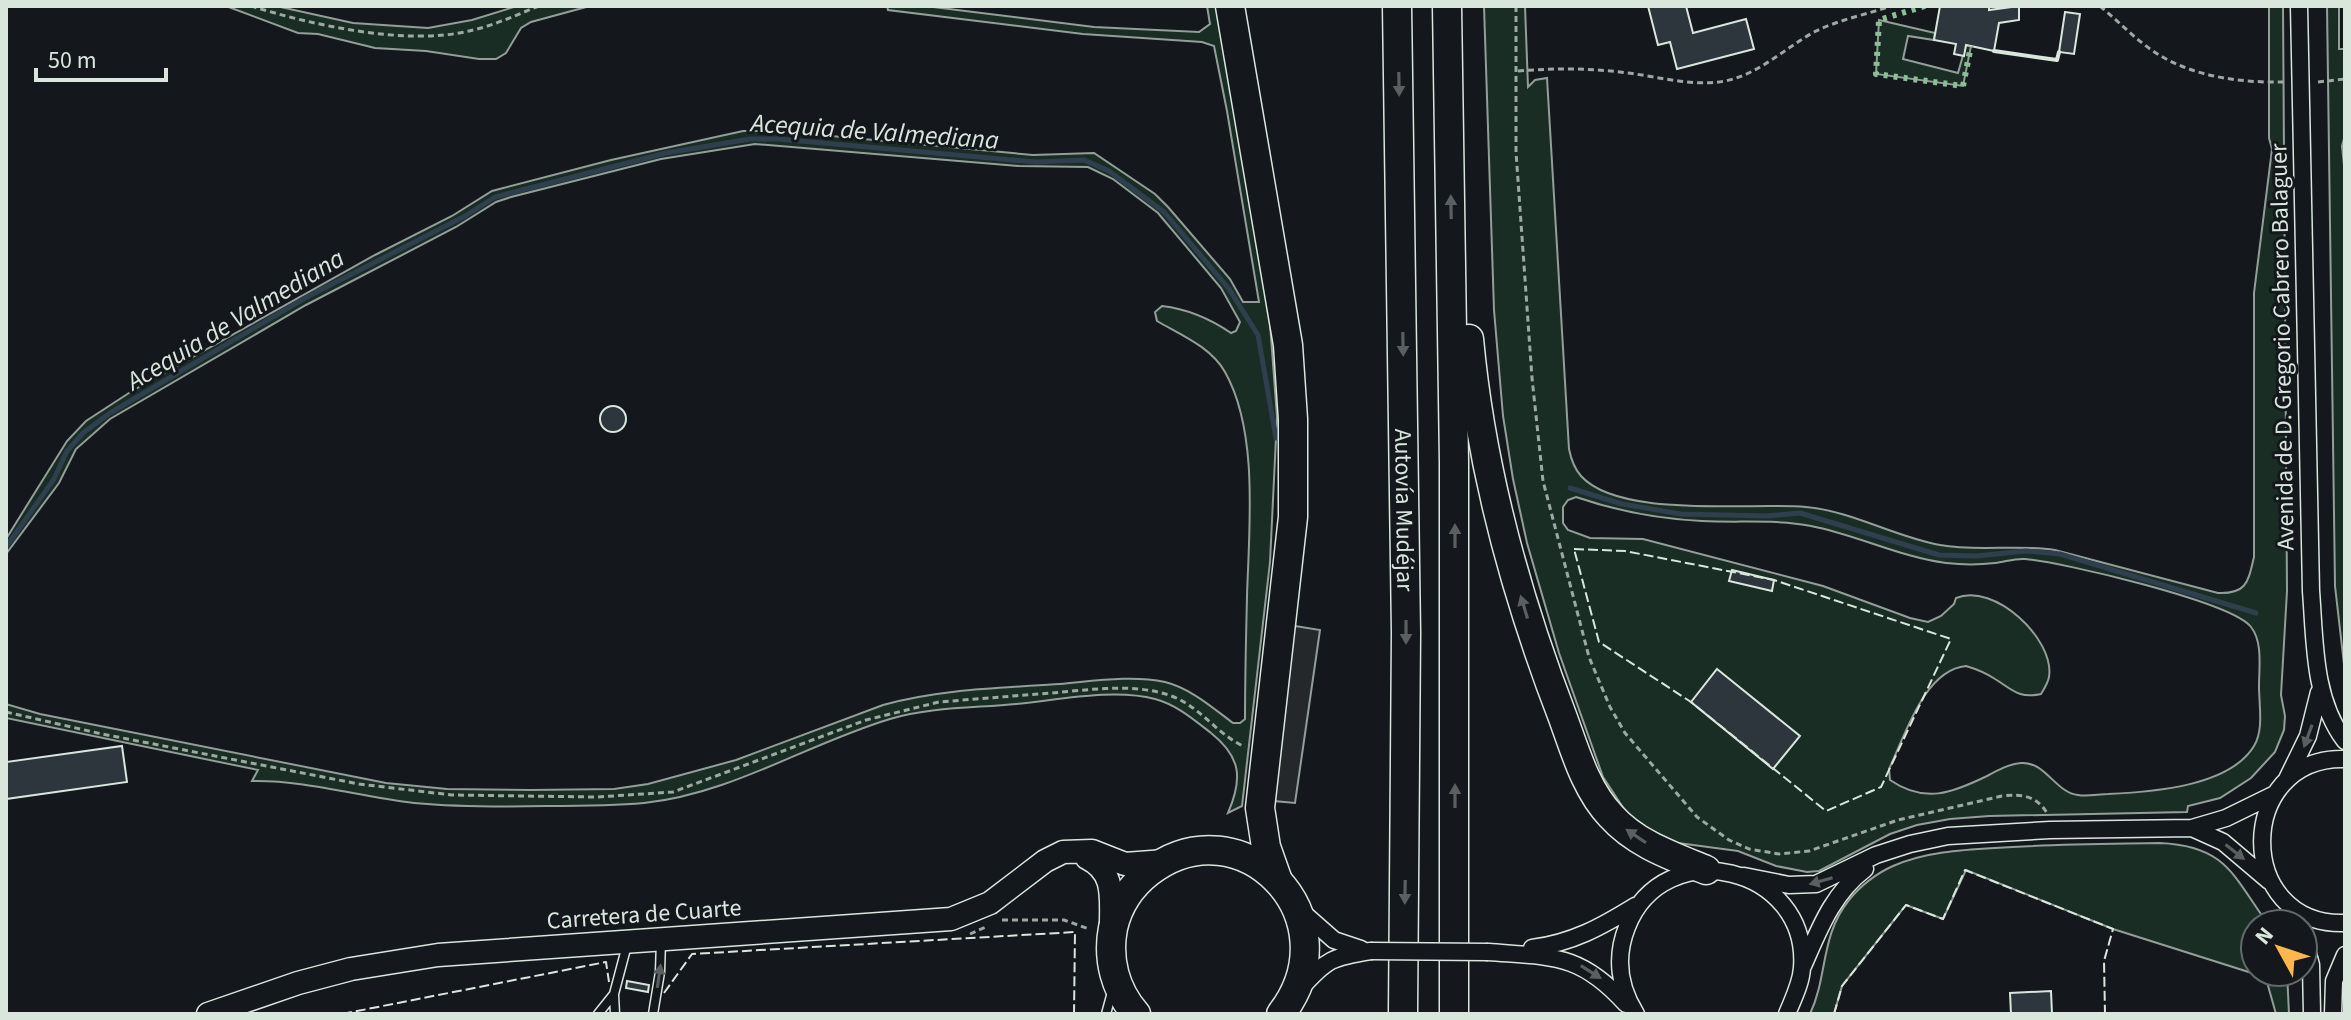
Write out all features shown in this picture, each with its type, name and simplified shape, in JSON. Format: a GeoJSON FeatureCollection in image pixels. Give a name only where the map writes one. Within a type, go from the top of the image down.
{"type":"FeatureCollection","features":[{"type":"Feature","properties":{"kind":"highway"},"geometry":{"type":"LineString","coordinates":[[1230,6],[1288,345],[1293,419],[1293,517],[1260,808],[1266,847],[1278,881]]}},
{"type":"Feature","properties":{"kind":"highway","name":"Autovía Mudéjar"},"geometry":{"type":"LineString","coordinates":[[1397,6],[1406,617],[1403,1014]]}},
{"type":"Feature","properties":{"kind":"highway","name":"Autovía Mudéjar"},"geometry":{"type":"LineString","coordinates":[[1447,6],[1453,285],[1454,1014]]}},
{"type":"Feature","properties":{"kind":"highway"},"geometry":{"type":"LineString","coordinates":[[1453,285],[1469,315],[1476,401],[1513,573],[1537,649],[1580,763],[1599,801],[1625,829],[1656,849],[1706,870]]}},
{"type":"Feature","properties":{"kind":"highway"},"geometry":{"type":"LineString","coordinates":[[1216,852],[1242,836],[1260,808]]}},
{"type":"Feature","properties":{"kind":"highway"},"geometry":{"type":"LineString","coordinates":[[1136,1014],[1116,980],[1100,939],[1115,921],[1126,896],[1144,876],[1167,861],[1199,852],[1243,858],[1268,871],[1296,906],[1306,950],[1301,980],[1290,1009]]}},
{"type":"Feature","properties":{"kind":"street","name":"Avenida de D. Gregorio Cabrero Balaguer"},"geometry":{"type":"LineString","coordinates":[[2299,6],[2311,591],[2320,687],[2328,714],[2345,741]]}},
{"type":"Feature","properties":{"kind":"street","name":"Avenida de D. Gregorio Cabrero Balaguer"},"geometry":{"type":"LineString","coordinates":[[2272,884],[2264,867],[2261,839],[2266,811],[2308,736],[2320,687]]}},
{"type":"Feature","properties":{"kind":"street"},"geometry":{"type":"LineString","coordinates":[[1488,952],[1570,941],[1587,935],[1640,903],[1669,880],[1706,870],[1789,885],[1816,884],[1861,862],[1927,839],[2050,830],[2192,828],[2226,818],[2280,788],[2310,765],[2345,759]]}},
{"type":"Feature","properties":{"kind":"street"},"geometry":{"type":"LineString","coordinates":[[2192,828],[2223,842],[2272,884],[2289,908]]}},
{"type":"Feature","properties":{"kind":"street"},"geometry":{"type":"LineString","coordinates":[[1787,1011],[1798,987],[1802,968],[1825,917],[1840,893],[1862,871],[1892,850]]}},
{"type":"Feature","properties":{"kind":"street"},"geometry":{"type":"LineString","coordinates":[[1071,851],[1092,851],[1125,864],[1167,861]]}},
{"type":"Feature","properties":{"kind":"street"},"geometry":{"type":"LineString","coordinates":[[1071,851],[1094,861],[1107,872],[1111,889],[1100,939]]}},
{"type":"Feature","properties":{"kind":"street","name":"Carretera de Cuarte"},"geometry":{"type":"LineString","coordinates":[[208,1014],[298,983],[438,955],[951,919],[979,910],[1045,861],[1071,851]]}},
{"type":"Feature","properties":{"kind":"street"},"geometry":{"type":"LineString","coordinates":[[1744,876],[1776,897],[1788,912],[1797,929],[1802,968]]}},
{"type":"Feature","properties":{"kind":"street"},"geometry":{"type":"LineString","coordinates":[[2285,900],[2300,912],[2317,919],[2345,923]]}},
{"type":"Feature","properties":{"kind":"street"},"geometry":{"type":"LineString","coordinates":[[1635,1013],[1620,976],[1619,957],[1622,938],[1640,903]]}},
{"type":"Feature","properties":{"kind":"street"},"geometry":{"type":"LineString","coordinates":[[1296,906],[1334,940],[1371,951]]}},
{"type":"Feature","properties":{"kind":"street"},"geometry":{"type":"LineString","coordinates":[[1290,1009],[1318,969],[1334,957],[1371,951],[1488,952],[1557,957],[1580,964],[1603,980],[1635,1013]]}},
{"type":"Feature","properties":{"kind":"street"},"geometry":{"type":"LineString","coordinates":[[2333,1014],[2334,981],[2345,955]]}},
{"type":"Feature","properties":{"kind":"street"},"geometry":{"type":"LineString","coordinates":[[2311,988],[2312,1014]]}},
{"type":"Feature","properties":{"kind":"lane"},"geometry":{"type":"LineString","coordinates":[[652,1013],[660,972],[661,938]]}},
{"type":"Feature","properties":{"kind":"lane"},"geometry":{"type":"LineString","coordinates":[[615,1014],[614,994],[628,941]]}},
{"type":"Feature","properties":{"kind":"lane"},"geometry":{"type":"LineString","coordinates":[[1106,1014],[1116,980]]}},
{"type":"Feature","properties":{"kind":"lane"},"geometry":{"type":"LineString","coordinates":[[598,1014],[614,994]]}},
{"type":"Feature","properties":{"kind":"path"},"geometry":{"type":"LineString","coordinates":[[251,6],[323,25],[441,36],[482,27],[539,6]]}},
{"type":"Feature","properties":{"kind":"path"},"geometry":{"type":"LineString","coordinates":[[1516,6],[1516,152],[1532,378],[1543,481],[1589,657],[1610,707],[1625,733],[1697,817],[1729,840],[1749,849],[1779,854],[1809,851],[1898,820],[2019,794],[2041,804],[2046,811],[2050,830]]}},
{"type":"Feature","properties":{"kind":"path"},"geometry":{"type":"LineString","coordinates":[[1518,71],[1552,68],[1630,73],[1681,82],[1729,80],[1754,71],[1819,30],[1892,6]]}},
{"type":"Feature","properties":{"kind":"path"},"geometry":{"type":"LineString","coordinates":[[2100,6],[2151,50],[2196,72],[2262,82],[2345,79]]}},
{"type":"Feature","properties":{"kind":"path"},"geometry":{"type":"LineString","coordinates":[[6,712],[308,775],[452,795],[597,797],[673,792],[845,727],[915,706],[1107,689],[1136,689],[1169,695],[1190,705],[1240,744],[1267,752]]}},
{"type":"Feature","properties":{"kind":"path"},"geometry":{"type":"LineString","coordinates":[[962,936],[976,933],[996,921],[1064,920],[1100,939]]}},
{"type":"Feature","properties":{"kind":"green space"},"geometry":{"type":"Polygon","coordinates":[[[226,6],[276,6],[353,23],[428,28],[472,20],[517,6],[590,6],[531,22],[521,28],[506,53],[496,59],[479,59],[375,48],[318,34],[298,33],[226,6]]]}},
{"type":"Feature","properties":{"kind":"green space"},"geometry":{"type":"Polygon","coordinates":[[[887,6],[925,6],[1094,27],[1199,32],[1210,24],[1207,6],[1217,6],[1269,310],[1277,417],[1270,562],[1242,806],[1228,813],[1237,779],[1234,760],[1221,742],[1170,705],[1139,696],[1086,696],[905,715],[859,729],[707,790],[644,803],[596,806],[431,804],[293,783],[252,781],[258,770],[6,718],[6,704],[40,714],[386,783],[447,789],[531,790],[614,789],[648,784],[736,760],[883,705],[971,690],[1113,679],[1152,680],[1183,689],[1233,723],[1245,719],[1250,481],[1243,423],[1236,396],[1219,363],[1195,342],[1157,321],[1155,312],[1162,306],[1181,309],[1231,333],[1236,331],[1240,322],[1221,288],[1158,213],[1113,179],[1088,167],[1019,166],[755,144],[661,159],[496,202],[456,227],[306,305],[110,419],[76,449],[59,483],[6,554],[6,539],[67,441],[86,421],[132,391],[375,255],[452,216],[492,191],[611,160],[743,131],[778,131],[1033,155],[1094,153],[1155,194],[1168,207],[1230,279],[1243,302],[1259,302],[1214,46],[1202,42],[1083,34],[888,10],[887,6]]]}},
{"type":"Feature","properties":{"kind":"green space"},"geometry":{"type":"Polygon","coordinates":[[[1484,6],[1525,6],[1528,87],[1535,80],[1547,78],[1569,449],[1581,476],[1600,489],[1625,498],[1688,506],[1823,509],[1940,545],[2055,550],[2218,593],[2241,589],[2248,580],[2254,557],[2254,293],[2272,149],[2269,138],[2269,6],[2283,6],[2287,591],[2281,695],[2284,730],[2275,752],[2251,778],[2220,798],[2188,806],[2187,812],[1950,819],[1890,834],[1819,871],[1776,866],[1738,851],[1678,843],[1640,825],[1626,812],[1603,777],[1559,653],[1527,543],[1503,416],[1494,310],[1484,6]],[[1576,497],[1568,500],[1563,507],[1563,523],[1568,530],[1590,538],[1643,539],[1823,586],[1928,622],[1941,616],[1956,598],[1971,595],[1987,598],[2019,617],[2042,646],[2048,662],[2047,684],[2041,694],[2022,694],[1966,666],[1951,670],[1938,679],[1909,723],[1889,769],[1890,780],[1915,792],[1950,791],[2021,763],[2037,767],[2063,789],[2078,795],[2166,789],[2227,771],[2242,760],[2257,740],[2260,655],[2255,633],[2237,617],[2213,606],[2108,575],[2045,562],[2021,559],[1983,564],[1946,563],[1811,526],[1670,518],[1623,510],[1576,497]]]}},
{"type":"Feature","properties":{"kind":"green space"},"geometry":{"type":"Polygon","coordinates":[[[2327,6],[2339,6],[2339,49],[2345,49],[2345,135],[2342,146],[2345,175],[2345,673],[2335,586],[2327,6]]]}},
{"type":"Feature","properties":{"kind":"green space"},"geometry":{"type":"Polygon","coordinates":[[[1879,20],[1935,33],[1934,40],[1908,36],[1903,59],[1958,73],[1966,45],[1971,46],[1963,86],[1876,74],[1879,20]]]}},
{"type":"Feature","properties":{"kind":"green space"},"geometry":{"type":"Polygon","coordinates":[[[2160,843],[2182,845],[2214,857],[2236,878],[2257,908],[2239,908],[2239,969],[2113,929],[1966,870],[1943,919],[1906,905],[1842,986],[1834,1014],[1810,1014],[1833,928],[1849,900],[1869,880],[1905,861],[1930,855],[2036,846],[2160,843]]]}},
{"type":"Feature","properties":{"kind":"green space"},"geometry":{"type":"Polygon","coordinates":[[[2269,988],[2288,988],[2289,1014],[2276,1014],[2269,988]]]}},
{"type":"Feature","properties":{"kind":"shaded area"},"geometry":{"type":"Polygon","coordinates":[[[1289,625],[1320,630],[1295,803],[1274,801],[1289,625]]]}},
{"type":"Feature","properties":{"kind":"building"},"geometry":{"type":"Polygon","coordinates":[[[1648,6],[1686,6],[1693,33],[1746,19],[1754,49],[1677,69],[1670,42],[1658,45],[1648,6]]]}},
{"type":"Feature","properties":{"kind":"building"},"geometry":{"type":"Polygon","coordinates":[[[1940,6],[1989,6],[1989,10],[2019,6],[2019,20],[1999,23],[1994,51],[1966,45],[1964,56],[1954,54],[1956,44],[1934,40],[1940,6]]]}},
{"type":"Feature","properties":{"kind":"building"},"geometry":{"type":"Polygon","coordinates":[[[2065,12],[2080,14],[2074,54],[2059,52],[2065,12]]]}},
{"type":"Feature","properties":{"kind":"building"},"geometry":{"type":"Polygon","coordinates":[[[613,406],[622,410],[626,419],[622,428],[613,432],[604,428],[600,419],[604,410],[613,406]]]}},
{"type":"Feature","properties":{"kind":"building"},"geometry":{"type":"Polygon","coordinates":[[[1732,570],[1774,580],[1772,591],[1729,581],[1732,570]]]}},
{"type":"Feature","properties":{"kind":"building"},"geometry":{"type":"Polygon","coordinates":[[[1717,669],[1800,736],[1773,769],[1691,702],[1717,669]]]}},
{"type":"Feature","properties":{"kind":"building"},"geometry":{"type":"Polygon","coordinates":[[[122,746],[127,782],[6,799],[6,762],[122,746]]]}},
{"type":"Feature","properties":{"kind":"building"},"geometry":{"type":"Polygon","coordinates":[[[627,981],[649,985],[648,992],[626,988],[627,981]]]}},
{"type":"Feature","properties":{"kind":"building"},"geometry":{"type":"Polygon","coordinates":[[[2051,991],[2052,1014],[2011,1014],[2010,993],[2051,991]]]}},
{"type":"Feature","properties":{"kind":"waterway","name":"Acequia de Valmediana"},"geometry":{"type":"LineString","coordinates":[[6,547],[54,479],[67,451],[83,433],[110,413],[305,298],[465,216],[495,197],[666,153],[750,139],[1035,162],[1084,160],[1109,171],[1164,212],[1229,289],[1258,335],[1276,438]]}},
{"type":"Feature","properties":{"kind":"waterway","name":"Acequia de Valmediana"},"geometry":{"type":"LineString","coordinates":[[1570,488],[1622,504],[1681,514],[1767,516],[1800,513],[1939,555],[1976,556],[2026,551],[2060,554],[2256,613]]}},
{"type":"Feature","properties":{"kind":"hedge"},"geometry":{"type":"LineString","coordinates":[[1925,6],[1879,20],[1876,74],[1963,86],[1971,46]]}},
{"type":"Feature","properties":{"kind":"fence"},"geometry":{"type":"LineString","coordinates":[[1574,549],[1625,551],[1774,580],[1951,639],[1881,787],[1826,811],[1691,702],[1599,642],[1574,549]]}},
{"type":"Feature","properties":{"kind":"fence"},"geometry":{"type":"LineString","coordinates":[[1834,1014],[1842,986],[1906,905],[1943,919],[1965,870],[2113,929],[2104,961],[2105,1014]]}},
{"type":"Feature","properties":{"kind":"fence"},"geometry":{"type":"LineString","coordinates":[[664,993],[692,954],[1075,932],[1074,1014]]}},
{"type":"Feature","properties":{"kind":"fence"},"geometry":{"type":"LineString","coordinates":[[342,1014],[606,962],[609,982]]}},
{"type":"Feature","properties":{"kind":"wall"},"geometry":{"type":"LineString","coordinates":[[1994,51],[2057,60],[2059,52]]}}]}
